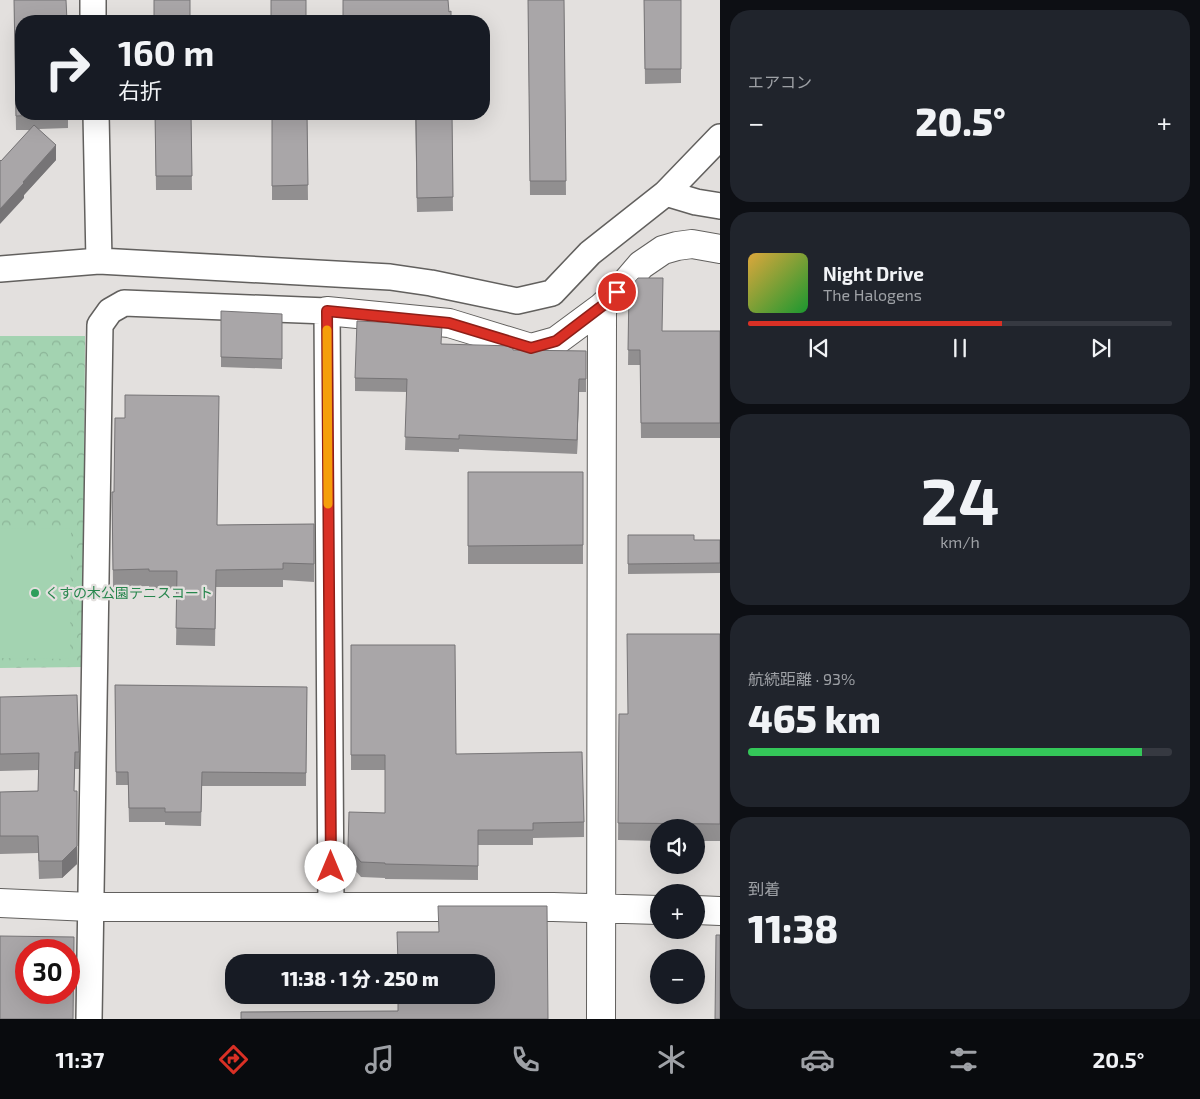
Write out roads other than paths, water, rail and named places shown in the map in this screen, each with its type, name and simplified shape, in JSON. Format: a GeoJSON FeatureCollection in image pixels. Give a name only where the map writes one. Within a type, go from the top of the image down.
{"type":"FeatureCollection","features":[{"type":"Feature","properties":{"kind":"street"},"geometry":{"type":"LineString","coordinates":[[93,0],[94,15]]}},
{"type":"Feature","properties":{"kind":"street"},"geometry":{"type":"LineString","coordinates":[[96,120],[99,261]]}},
{"type":"Feature","properties":{"kind":"street"},"geometry":{"type":"LineString","coordinates":[[0,269],[99,261],[390,277],[431,283],[517,301],[552,293],[590,253],[666,193],[720,137]]}},
{"type":"Feature","properties":{"kind":"street"},"geometry":{"type":"LineString","coordinates":[[666,193],[696,202],[720,206]]}},
{"type":"Feature","properties":{"kind":"street"},"geometry":{"type":"LineString","coordinates":[[89,1019],[100,325],[110,311],[124,303],[327,311],[449,323],[531,348],[556,341],[602,306],[641,265],[663,250],[692,244],[720,249]]}},
{"type":"Feature","properties":{"kind":"street"},"geometry":{"type":"LineString","coordinates":[[601,1019],[602,306]]}},
{"type":"Feature","properties":{"kind":"street"},"geometry":{"type":"LineString","coordinates":[[327,311],[331,907]]}},
{"type":"Feature","properties":{"kind":"street"},"geometry":{"type":"LineString","coordinates":[[0,904],[90,907],[650,910]]}},
{"type":"Feature","properties":{"kind":"street"},"geometry":{"type":"LineString","coordinates":[[705,910],[720,911]]}},
{"type":"Feature","properties":{"kind":"place","name":"くすの木公園テニスコート"},"geometry":{"type":"Point","coordinates":[35,593]}}]}
